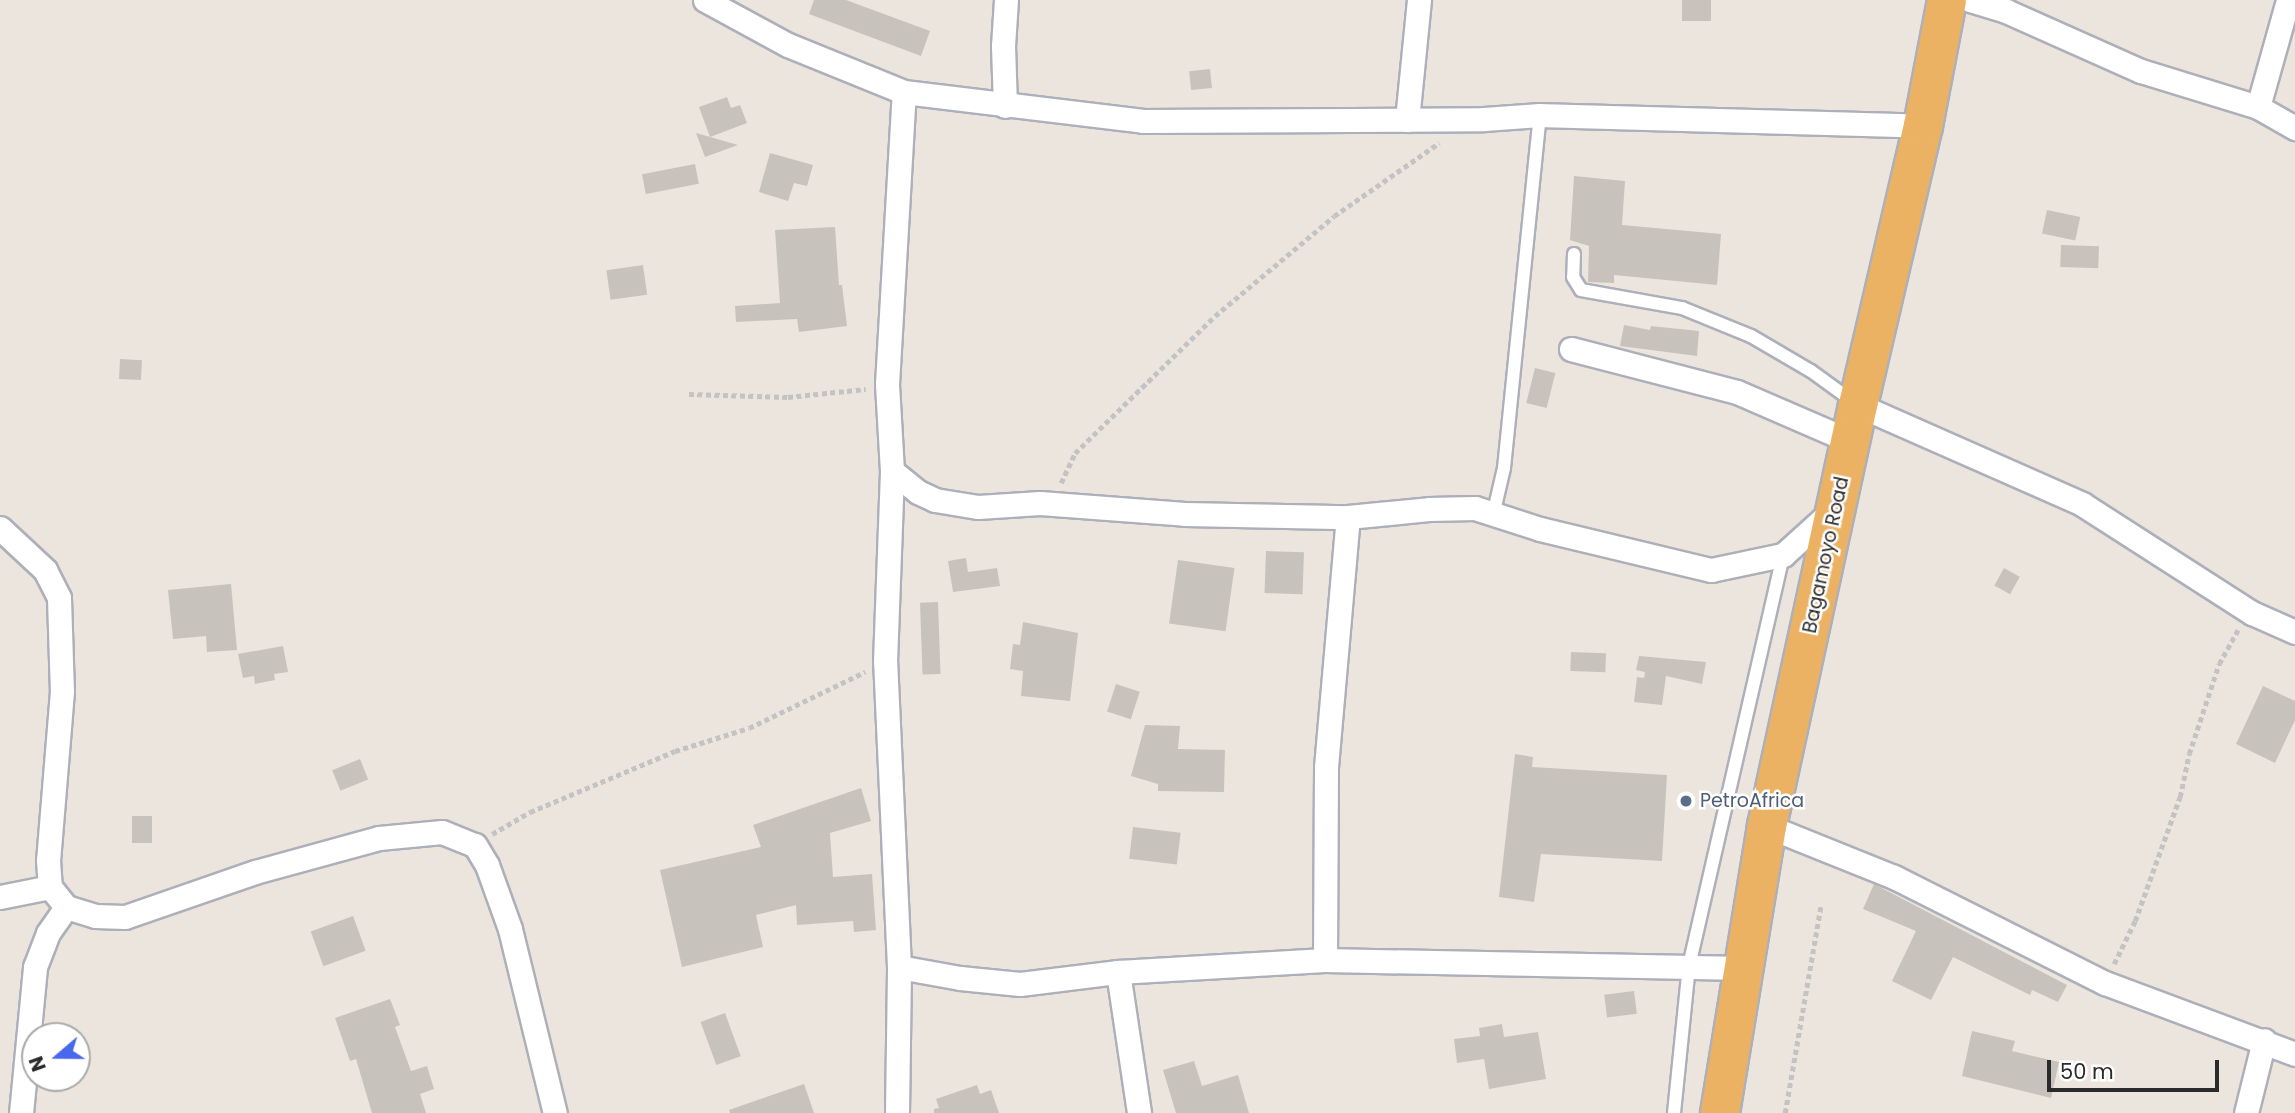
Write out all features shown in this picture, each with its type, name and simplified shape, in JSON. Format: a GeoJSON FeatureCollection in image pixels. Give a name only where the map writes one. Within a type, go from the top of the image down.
{"type":"FeatureCollection","features":[{"type":"Feature","properties":{"kind":"highway","name":"Bagamoyo Road"},"geometry":{"type":"LineString","coordinates":[[1720,1113],[1767,826],[1854,423],[1923,126],[1947,0]]}},
{"type":"Feature","properties":{"kind":"street"},"geometry":{"type":"LineString","coordinates":[[705,0],[788,45],[904,92],[1143,121],[1463,120],[1540,115],[1923,126]]}},
{"type":"Feature","properties":{"kind":"street"},"geometry":{"type":"LineString","coordinates":[[1006,0],[1003,46],[1006,106]]}},
{"type":"Feature","properties":{"kind":"street"},"geometry":{"type":"LineString","coordinates":[[1407,120],[1419,0]]}},
{"type":"Feature","properties":{"kind":"street"},"geometry":{"type":"LineString","coordinates":[[1970,0],[2006,11],[2141,71],[2258,107],[2295,128]]}},
{"type":"Feature","properties":{"kind":"street"},"geometry":{"type":"LineString","coordinates":[[2258,107],[2288,0]]}},
{"type":"Feature","properties":{"kind":"street"},"geometry":{"type":"LineString","coordinates":[[897,1113],[899,967],[885,662],[892,471],[887,384],[904,92]]}},
{"type":"Feature","properties":{"kind":"street"},"geometry":{"type":"LineString","coordinates":[[1571,349],[1854,423],[2082,504],[2252,612],[2295,632]]}},
{"type":"Feature","properties":{"kind":"street"},"geometry":{"type":"LineString","coordinates":[[892,471],[918,492],[954,505],[978,507],[1040,503],[1185,514],[1348,517],[1455,507],[1494,511],[1540,529],[1711,570],[1783,555],[1836,507]]}},
{"type":"Feature","properties":{"kind":"street"},"geometry":{"type":"LineString","coordinates":[[1325,960],[1326,767],[1348,517]]}},
{"type":"Feature","properties":{"kind":"street"},"geometry":{"type":"LineString","coordinates":[[0,528],[46,570],[59,598],[62,691],[48,860],[50,887],[66,907],[95,916],[125,917],[255,872],[379,838],[442,832],[475,845],[487,865],[510,929],[555,1113]]}},
{"type":"Feature","properties":{"kind":"street"},"geometry":{"type":"LineString","coordinates":[[1767,826],[1894,877],[2105,982],[2295,1054]]}},
{"type":"Feature","properties":{"kind":"street"},"geometry":{"type":"LineString","coordinates":[[0,897],[50,887]]}},
{"type":"Feature","properties":{"kind":"street"},"geometry":{"type":"LineString","coordinates":[[21,1113],[35,967],[48,933],[66,907]]}},
{"type":"Feature","properties":{"kind":"street"},"geometry":{"type":"LineString","coordinates":[[899,967],[960,978],[1020,984],[1118,972],[1325,960],[1744,968]]}},
{"type":"Feature","properties":{"kind":"street"},"geometry":{"type":"LineString","coordinates":[[1118,972],[1139,1113]]}},
{"type":"Feature","properties":{"kind":"street"},"geometry":{"type":"LineString","coordinates":[[2246,1113],[2263,1040]]}},
{"type":"Feature","properties":{"kind":"lane"},"geometry":{"type":"LineString","coordinates":[[1494,511],[1504,468],[1540,115]]}},
{"type":"Feature","properties":{"kind":"lane"},"geometry":{"type":"LineString","coordinates":[[1574,254],[1573,277],[1581,290],[1682,308],[1751,336],[1811,370],[1854,423]]}},
{"type":"Feature","properties":{"kind":"lane"},"geometry":{"type":"LineString","coordinates":[[1674,1113],[1689,966],[1783,555]]}},
{"type":"Feature","properties":{"kind":"path"},"geometry":{"type":"LineString","coordinates":[[1040,503],[1067,474],[1075,453],[1215,316],[1334,216],[1419,158],[1463,120]]}},
{"type":"Feature","properties":{"kind":"path"},"geometry":{"type":"LineString","coordinates":[[689,394],[788,397],[849,393],[887,384]]}},
{"type":"Feature","properties":{"kind":"path"},"geometry":{"type":"LineString","coordinates":[[2105,982],[2135,920],[2180,797],[2189,754],[2219,664],[2229,642],[2252,612]]}},
{"type":"Feature","properties":{"kind":"path"},"geometry":{"type":"LineString","coordinates":[[475,845],[530,812],[675,751],[749,728],[885,662]]}},
{"type":"Feature","properties":{"kind":"path"},"geometry":{"type":"LineString","coordinates":[[1785,1113],[1821,905]]}},
{"type":"Feature","properties":{"kind":"building"},"geometry":{"type":"Polygon","coordinates":[[[814,0],[846,0],[930,31],[921,56],[809,14],[814,0]]]}},
{"type":"Feature","properties":{"kind":"building"},"geometry":{"type":"Polygon","coordinates":[[[1682,0],[1711,0],[1711,21],[1682,21],[1682,0]]]}},
{"type":"Feature","properties":{"kind":"building"},"geometry":{"type":"Polygon","coordinates":[[[1210,69],[1212,88],[1191,90],[1189,71],[1210,69]]]}},
{"type":"Feature","properties":{"kind":"building"},"geometry":{"type":"Polygon","coordinates":[[[727,97],[731,108],[740,105],[747,123],[710,137],[699,107],[727,97]]]}},
{"type":"Feature","properties":{"kind":"building"},"geometry":{"type":"Polygon","coordinates":[[[696,133],[738,145],[705,157],[696,133]]]}},
{"type":"Feature","properties":{"kind":"building"},"geometry":{"type":"Polygon","coordinates":[[[770,153],[813,165],[807,186],[794,183],[788,201],[759,192],[770,153]]]}},
{"type":"Feature","properties":{"kind":"building"},"geometry":{"type":"Polygon","coordinates":[[[695,164],[699,184],[646,194],[642,174],[695,164]]]}},
{"type":"Feature","properties":{"kind":"building"},"geometry":{"type":"Polygon","coordinates":[[[1574,176],[1625,181],[1622,225],[1721,234],[1717,285],[1614,275],[1614,283],[1588,282],[1589,246],[1570,240],[1574,176]]]}},
{"type":"Feature","properties":{"kind":"building"},"geometry":{"type":"Polygon","coordinates":[[[2047,210],[2080,217],[2075,241],[2042,233],[2047,210]]]}},
{"type":"Feature","properties":{"kind":"building"},"geometry":{"type":"Polygon","coordinates":[[[835,227],[839,285],[842,285],[847,326],[799,332],[797,319],[736,322],[735,306],[780,303],[775,230],[835,227]]]}},
{"type":"Feature","properties":{"kind":"building"},"geometry":{"type":"Polygon","coordinates":[[[2061,245],[2099,246],[2098,268],[2060,267],[2061,245]]]}},
{"type":"Feature","properties":{"kind":"building"},"geometry":{"type":"Polygon","coordinates":[[[643,265],[647,295],[611,300],[606,270],[643,265]]]}},
{"type":"Feature","properties":{"kind":"building"},"geometry":{"type":"Polygon","coordinates":[[[1624,325],[1650,330],[1651,326],[1699,331],[1697,356],[1620,346],[1624,325]]]}},
{"type":"Feature","properties":{"kind":"building"},"geometry":{"type":"Polygon","coordinates":[[[120,359],[142,360],[141,380],[119,379],[120,359]]]}},
{"type":"Feature","properties":{"kind":"building"},"geometry":{"type":"Polygon","coordinates":[[[1535,368],[1555,373],[1547,408],[1526,403],[1535,368]]]}},
{"type":"Feature","properties":{"kind":"building"},"geometry":{"type":"Polygon","coordinates":[[[1266,551],[1304,552],[1303,594],[1265,593],[1266,551]]]}},
{"type":"Feature","properties":{"kind":"building"},"geometry":{"type":"Polygon","coordinates":[[[966,558],[968,572],[997,568],[1000,586],[953,592],[948,561],[966,558]]]}},
{"type":"Feature","properties":{"kind":"building"},"geometry":{"type":"Polygon","coordinates":[[[1178,560],[1234,568],[1226,631],[1169,623],[1178,560]]]}},
{"type":"Feature","properties":{"kind":"building"},"geometry":{"type":"Polygon","coordinates":[[[2004,568],[2020,577],[2010,594],[1994,585],[2004,568]]]}},
{"type":"Feature","properties":{"kind":"building"},"geometry":{"type":"Polygon","coordinates":[[[231,584],[237,650],[207,652],[206,636],[173,639],[168,590],[231,584]]]}},
{"type":"Feature","properties":{"kind":"building"},"geometry":{"type":"Polygon","coordinates":[[[938,602],[941,674],[923,675],[920,603],[938,602]]]}},
{"type":"Feature","properties":{"kind":"building"},"geometry":{"type":"Polygon","coordinates":[[[1023,622],[1078,633],[1070,701],[1021,696],[1023,671],[1010,669],[1013,644],[1020,645],[1023,622]]]}},
{"type":"Feature","properties":{"kind":"building"},"geometry":{"type":"Polygon","coordinates":[[[283,646],[288,672],[274,674],[275,680],[255,684],[254,676],[243,678],[238,654],[283,646]]]}},
{"type":"Feature","properties":{"kind":"building"},"geometry":{"type":"Polygon","coordinates":[[[1571,652],[1606,653],[1605,672],[1570,671],[1571,652]]]}},
{"type":"Feature","properties":{"kind":"building"},"geometry":{"type":"Polygon","coordinates":[[[1639,656],[1706,662],[1702,684],[1666,676],[1662,705],[1634,702],[1637,677],[1644,678],[1645,672],[1636,670],[1639,656]]]}},
{"type":"Feature","properties":{"kind":"building"},"geometry":{"type":"Polygon","coordinates":[[[1116,684],[1140,692],[1131,719],[1107,712],[1116,684]]]}},
{"type":"Feature","properties":{"kind":"building"},"geometry":{"type":"Polygon","coordinates":[[[2263,686],[2295,701],[2295,720],[2275,763],[2236,744],[2263,686]]]}},
{"type":"Feature","properties":{"kind":"building"},"geometry":{"type":"Polygon","coordinates":[[[1145,725],[1180,726],[1178,749],[1225,750],[1224,792],[1158,791],[1158,784],[1131,776],[1145,725]]]}},
{"type":"Feature","properties":{"kind":"building"},"geometry":{"type":"Polygon","coordinates":[[[1515,754],[1533,757],[1532,767],[1667,775],[1662,861],[1541,854],[1534,902],[1499,897],[1515,754]]]}},
{"type":"Feature","properties":{"kind":"building"},"geometry":{"type":"Polygon","coordinates":[[[360,759],[368,779],[340,791],[332,770],[360,759]]]}},
{"type":"Feature","properties":{"kind":"building"},"geometry":{"type":"Polygon","coordinates":[[[861,788],[871,821],[830,833],[833,877],[872,874],[876,930],[854,932],[853,921],[797,925],[796,905],[756,915],[763,947],[682,967],[660,870],[761,847],[753,825],[861,788]]]}},
{"type":"Feature","properties":{"kind":"building"},"geometry":{"type":"Polygon","coordinates":[[[132,816],[152,816],[152,843],[132,843],[132,816]]]}},
{"type":"Feature","properties":{"kind":"building"},"geometry":{"type":"Polygon","coordinates":[[[1133,827],[1181,833],[1177,865],[1129,859],[1133,827]]]}},
{"type":"Feature","properties":{"kind":"building"},"geometry":{"type":"Polygon","coordinates":[[[1874,884],[2067,985],[2058,1002],[2032,990],[2030,995],[1953,957],[1931,1000],[1892,981],[1916,931],[1863,909],[1874,884]]]}},
{"type":"Feature","properties":{"kind":"building"},"geometry":{"type":"Polygon","coordinates":[[[353,916],[366,951],[323,966],[311,931],[353,916]]]}},
{"type":"Feature","properties":{"kind":"building"},"geometry":{"type":"Polygon","coordinates":[[[1634,991],[1637,1014],[1607,1017],[1604,995],[1634,991]]]}},
{"type":"Feature","properties":{"kind":"building"},"geometry":{"type":"Polygon","coordinates":[[[390,999],[400,1025],[395,1027],[411,1071],[427,1066],[434,1089],[420,1094],[426,1113],[372,1113],[356,1059],[350,1061],[335,1018],[390,999]]]}},
{"type":"Feature","properties":{"kind":"building"},"geometry":{"type":"Polygon","coordinates":[[[725,1013],[741,1056],[716,1065],[701,1022],[725,1013]]]}},
{"type":"Feature","properties":{"kind":"building"},"geometry":{"type":"Polygon","coordinates":[[[1502,1024],[1504,1037],[1538,1032],[1546,1079],[1489,1089],[1484,1059],[1457,1063],[1454,1039],[1480,1036],[1479,1028],[1502,1024]]]}},
{"type":"Feature","properties":{"kind":"building"},"geometry":{"type":"Polygon","coordinates":[[[1972,1031],[2015,1041],[2012,1051],[2059,1062],[2051,1098],[1962,1076],[1972,1031]]]}},
{"type":"Feature","properties":{"kind":"building"},"geometry":{"type":"Polygon","coordinates":[[[1194,1061],[1202,1086],[1238,1075],[1249,1113],[1176,1113],[1163,1070],[1194,1061]]]}},
{"type":"Feature","properties":{"kind":"building"},"geometry":{"type":"Polygon","coordinates":[[[804,1084],[814,1113],[730,1113],[729,1110],[804,1084]]]}},
{"type":"Feature","properties":{"kind":"building"},"geometry":{"type":"Polygon","coordinates":[[[977,1085],[980,1094],[991,1090],[999,1113],[934,1113],[934,1109],[939,1108],[936,1099],[977,1085]]]}},
{"type":"Feature","properties":{"kind":"place","name":"PetroAfrica"},"geometry":{"type":"Point","coordinates":[1686,801]}}]}
